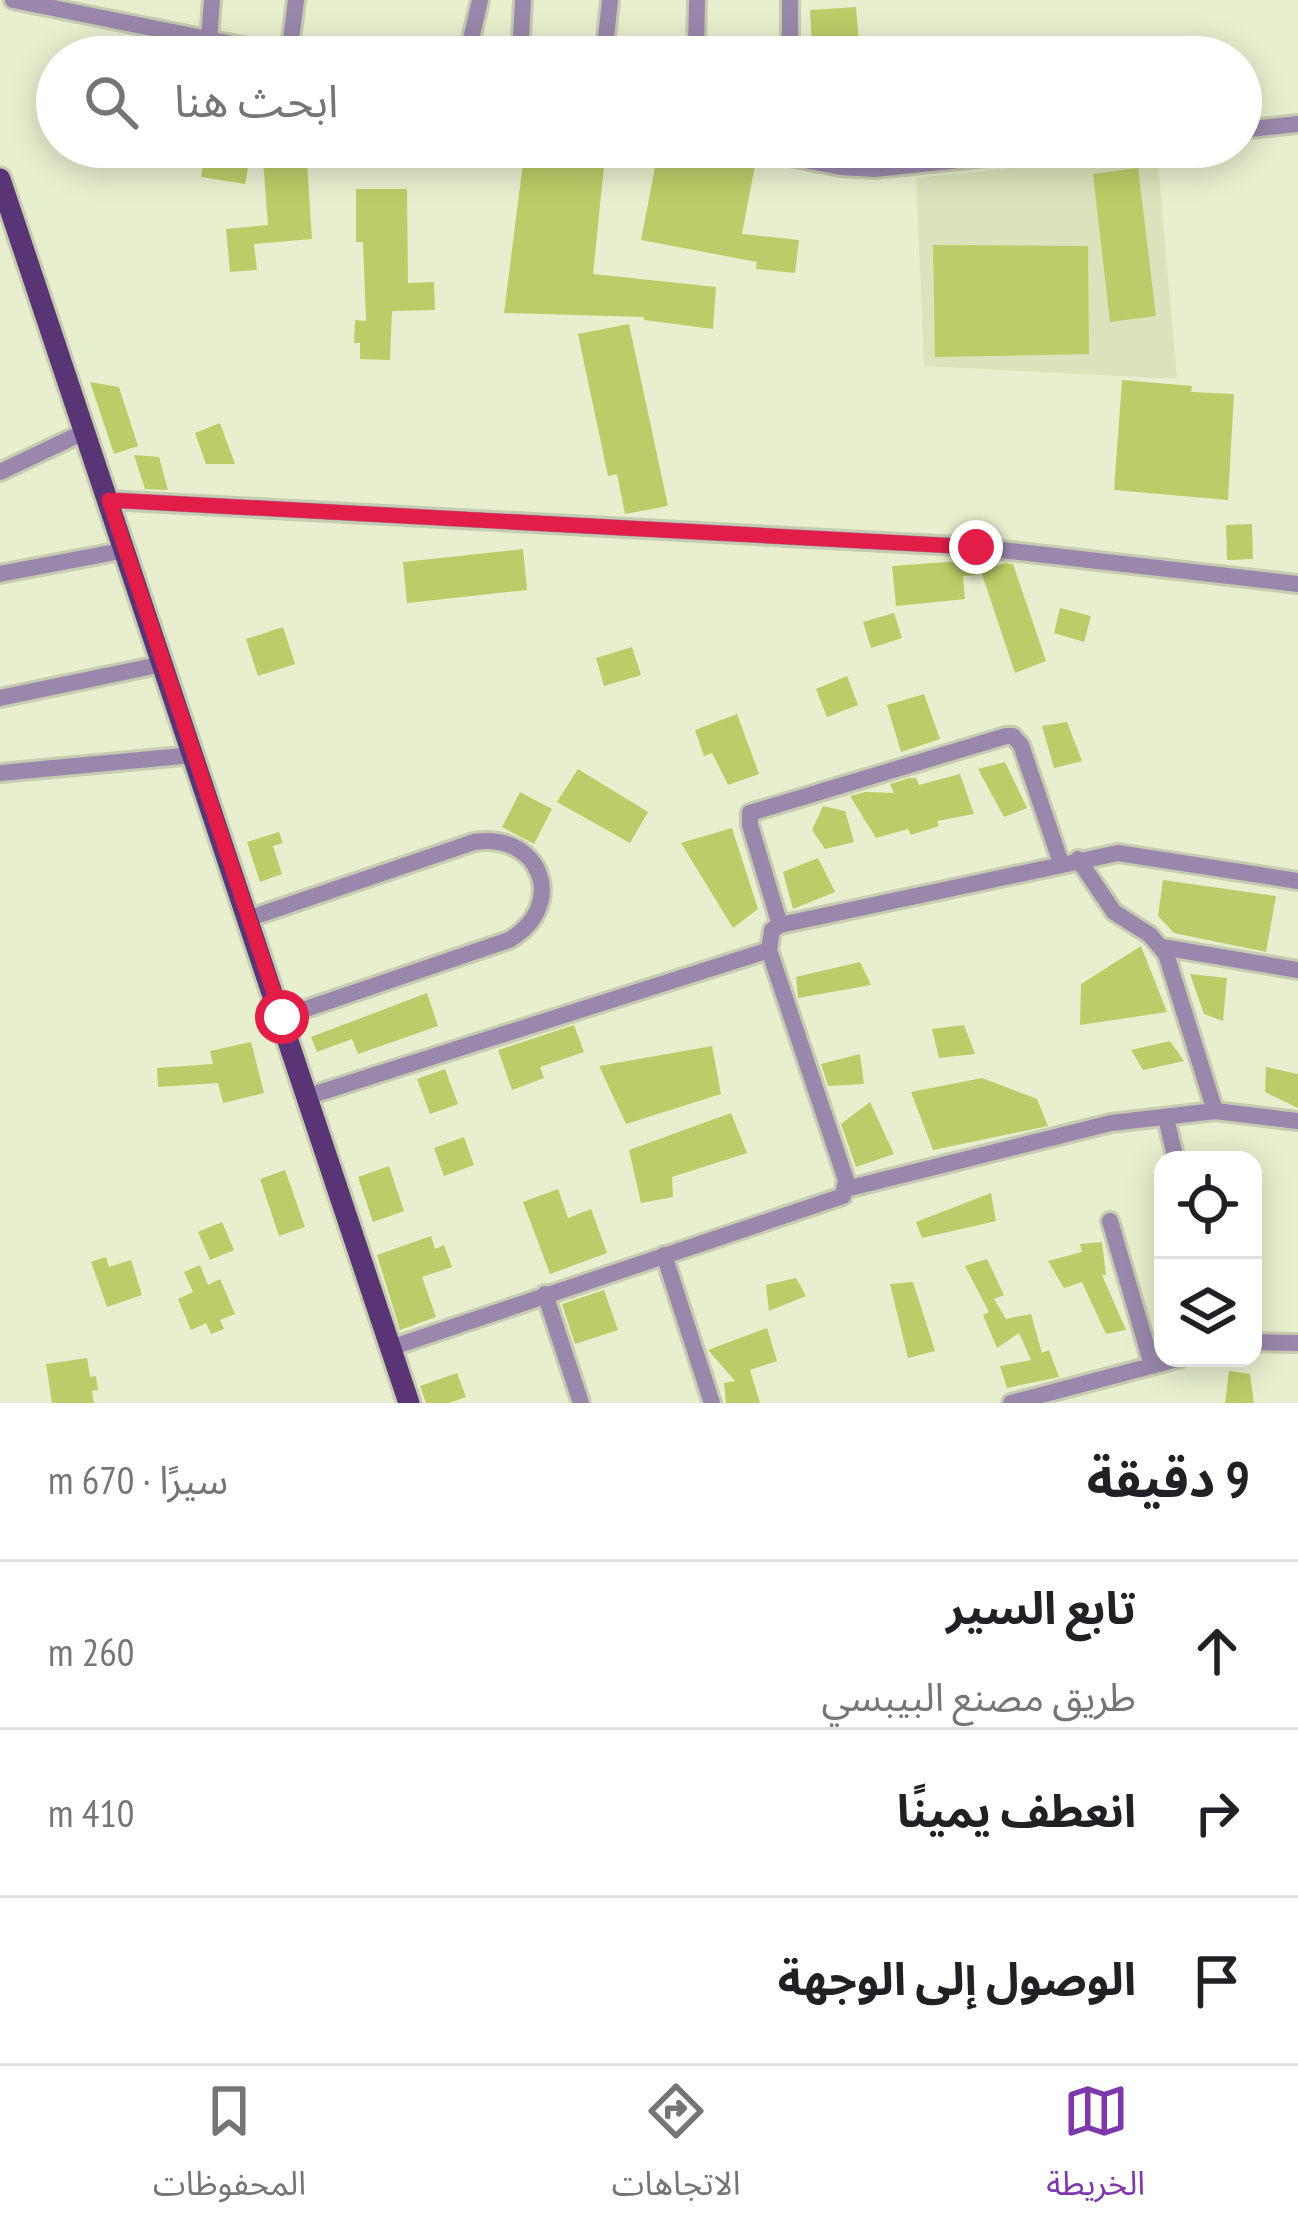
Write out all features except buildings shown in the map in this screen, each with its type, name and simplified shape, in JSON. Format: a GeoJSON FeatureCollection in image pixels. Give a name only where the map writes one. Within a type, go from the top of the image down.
{"type":"FeatureCollection","features":[{"type":"Feature","properties":{"kind":"main road"},"geometry":{"type":"LineString","coordinates":[[0,182],[409,1403]]}},
{"type":"Feature","properties":{"kind":"street"},"geometry":{"type":"LineString","coordinates":[[13,0],[92,8],[198,36]]}},
{"type":"Feature","properties":{"kind":"street"},"geometry":{"type":"LineString","coordinates":[[209,36],[212,0]]}},
{"type":"Feature","properties":{"kind":"street"},"geometry":{"type":"LineString","coordinates":[[294,36],[296,0]]}},
{"type":"Feature","properties":{"kind":"street"},"geometry":{"type":"LineString","coordinates":[[472,36],[480,0]]}},
{"type":"Feature","properties":{"kind":"street"},"geometry":{"type":"LineString","coordinates":[[521,36],[524,0]]}},
{"type":"Feature","properties":{"kind":"street"},"geometry":{"type":"LineString","coordinates":[[606,36],[610,0]]}},
{"type":"Feature","properties":{"kind":"street"},"geometry":{"type":"LineString","coordinates":[[696,36],[697,0]]}},
{"type":"Feature","properties":{"kind":"street"},"geometry":{"type":"LineString","coordinates":[[790,0],[790,36]]}},
{"type":"Feature","properties":{"kind":"street"},"geometry":{"type":"LineString","coordinates":[[1262,128],[1298,124]]}},
{"type":"Feature","properties":{"kind":"street"},"geometry":{"type":"LineString","coordinates":[[0,472],[84,432]]}},
{"type":"Feature","properties":{"kind":"street"},"geometry":{"type":"LineString","coordinates":[[109,500],[976,547],[1298,584]]}},
{"type":"Feature","properties":{"kind":"street"},"geometry":{"type":"LineString","coordinates":[[0,574],[126,550]]}},
{"type":"Feature","properties":{"kind":"street"},"geometry":{"type":"LineString","coordinates":[[0,698],[163,664]]}},
{"type":"Feature","properties":{"kind":"street"},"geometry":{"type":"LineString","coordinates":[[781,925],[750,813],[1013,736],[1021,745],[1069,861],[1114,912],[1162,946],[1298,970]]}},
{"type":"Feature","properties":{"kind":"street"},"geometry":{"type":"LineString","coordinates":[[0,773],[193,755]]}},
{"type":"Feature","properties":{"kind":"street"},"geometry":{"type":"LineString","coordinates":[[247,919],[493,839],[514,844],[531,858],[539,876],[538,916],[526,931],[282,1017]]}},
{"type":"Feature","properties":{"kind":"street"},"geometry":{"type":"LineString","coordinates":[[847,1189],[770,950],[772,930],[1069,861],[1133,853],[1298,881]]}},
{"type":"Feature","properties":{"kind":"street"},"geometry":{"type":"LineString","coordinates":[[1162,946],[1214,1111]]}},
{"type":"Feature","properties":{"kind":"street"},"geometry":{"type":"LineString","coordinates":[[309,1096],[770,950]]}},
{"type":"Feature","properties":{"kind":"street"},"geometry":{"type":"LineString","coordinates":[[390,1348],[834,1200],[847,1189],[1111,1123],[1214,1111],[1298,1121]]}},
{"type":"Feature","properties":{"kind":"street"},"geometry":{"type":"LineString","coordinates":[[1166,1118],[1174,1151]]}},
{"type":"Feature","properties":{"kind":"street"},"geometry":{"type":"LineString","coordinates":[[1016,1402],[1152,1365],[1110,1220]]}},
{"type":"Feature","properties":{"kind":"street"},"geometry":{"type":"LineString","coordinates":[[664,1255],[712,1403]]}},
{"type":"Feature","properties":{"kind":"street"},"geometry":{"type":"LineString","coordinates":[[545,1294],[581,1403]]}},
{"type":"Feature","properties":{"kind":"street"},"geometry":{"type":"LineString","coordinates":[[1262,1342],[1298,1343]]}},
{"type":"Feature","properties":{"kind":"shaded area"},"geometry":{"type":"Polygon","coordinates":[[[1012,168],[1158,168],[1177,379],[924,366],[916,178],[1012,168]]]}},
{"type":"Feature","properties":{"kind":"route"},"geometry":{"type":"LineString","coordinates":[[282,1017],[109,500],[976,547]]}}]}
